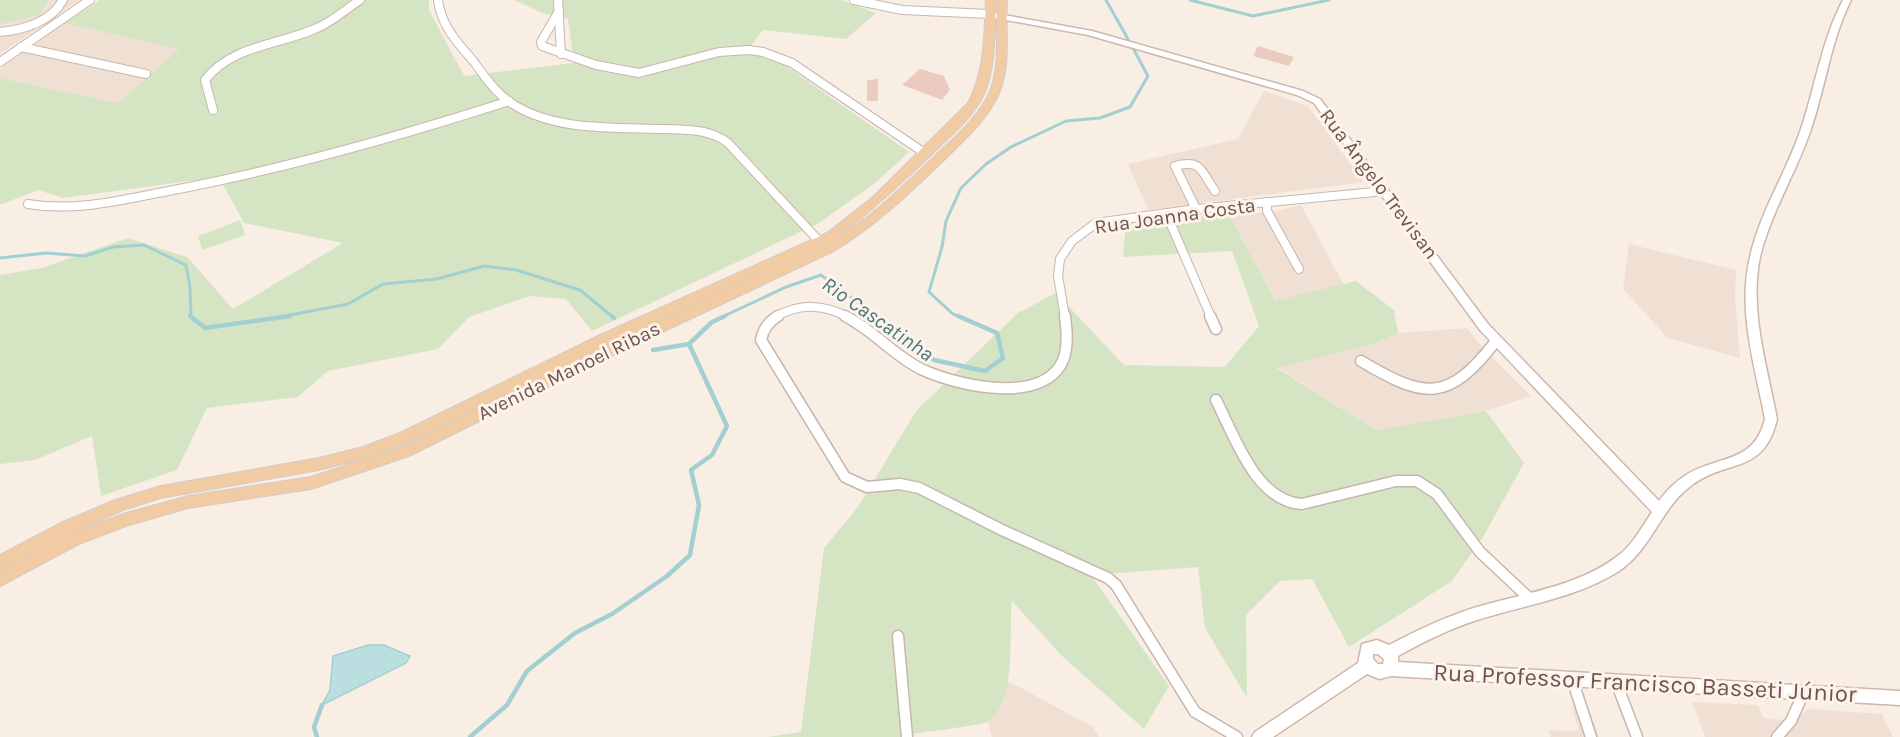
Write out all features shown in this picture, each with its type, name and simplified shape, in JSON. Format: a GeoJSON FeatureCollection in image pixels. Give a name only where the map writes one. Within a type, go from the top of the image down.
{"type":"FeatureCollection","features":[{"type":"Feature","properties":{"kind":"main road","name":"Avenida Manoel Ribas"},"geometry":{"type":"LineString","coordinates":[[0,563],[68,527],[120,505],[161,492],[319,464],[365,453],[579,358],[600,355],[868,224],[969,128],[990,100],[999,75],[995,14],[991,0]]}},
{"type":"Feature","properties":{"kind":"main road","name":"Avenida Manoel Ribas"},"geometry":{"type":"LineString","coordinates":[[0,579],[74,539],[126,520],[188,502],[311,483],[404,452],[579,358],[603,340],[825,245],[867,210],[967,113],[981,89],[987,68],[995,14],[1002,0]]}},
{"type":"Feature","properties":{"kind":"main road"},"geometry":{"type":"LineString","coordinates":[[1388,653],[1455,621],[1585,580],[1614,566],[1636,548],[1677,488],[1688,480],[1742,458],[1760,448],[1770,430],[1769,408],[1753,335],[1752,268],[1764,227],[1799,151],[1837,17],[1846,0]]}},
{"type":"Feature","properties":{"kind":"main road","name":"Rua Ângelo Trevisan"},"geometry":{"type":"LineString","coordinates":[[995,14],[1117,40],[1311,97],[1324,109],[1496,341],[1660,512]]}},
{"type":"Feature","properties":{"kind":"main road"},"geometry":{"type":"LineString","coordinates":[[921,176],[930,159],[926,154]]}},
{"type":"Feature","properties":{"kind":"main road"},"geometry":{"type":"LineString","coordinates":[[600,355],[599,347],[603,340]]}},
{"type":"Feature","properties":{"kind":"main road"},"geometry":{"type":"LineString","coordinates":[[1380,647],[1388,653],[1392,661],[1390,669],[1379,672],[1368,665],[1365,657],[1367,649],[1380,647]]}},
{"type":"Feature","properties":{"kind":"main road"},"geometry":{"type":"LineString","coordinates":[[1260,737],[1368,665]]}},
{"type":"Feature","properties":{"kind":"main road","name":"Rua Professor Francisco Basseti Júnior"},"geometry":{"type":"LineString","coordinates":[[1390,669],[1900,698]]}},
{"type":"Feature","properties":{"kind":"street"},"geometry":{"type":"LineString","coordinates":[[15,32],[57,9],[63,0]]}},
{"type":"Feature","properties":{"kind":"street"},"geometry":{"type":"LineString","coordinates":[[0,62],[90,0]]}},
{"type":"Feature","properties":{"kind":"street"},"geometry":{"type":"LineString","coordinates":[[213,110],[206,80],[212,71],[250,49],[318,28],[360,0]]}},
{"type":"Feature","properties":{"kind":"street"},"geometry":{"type":"LineString","coordinates":[[438,0],[441,13],[451,33],[491,84],[509,101],[536,115],[568,122],[690,130],[715,134],[728,143],[825,245]]}},
{"type":"Feature","properties":{"kind":"street"},"geometry":{"type":"LineString","coordinates":[[558,0],[561,54]]}},
{"type":"Feature","properties":{"kind":"street"},"geometry":{"type":"LineString","coordinates":[[854,0],[902,10],[995,14]]}},
{"type":"Feature","properties":{"kind":"street"},"geometry":{"type":"LineString","coordinates":[[559,11],[541,42],[547,49],[626,71],[642,72],[727,50],[752,50],[773,54],[792,63],[926,154]]}},
{"type":"Feature","properties":{"kind":"street"},"geometry":{"type":"LineString","coordinates":[[34,23],[50,27]]}},
{"type":"Feature","properties":{"kind":"street"},"geometry":{"type":"LineString","coordinates":[[0,32],[15,32],[35,38]]}},
{"type":"Feature","properties":{"kind":"street"},"geometry":{"type":"LineString","coordinates":[[21,47],[146,74]]}},
{"type":"Feature","properties":{"kind":"street"},"geometry":{"type":"LineString","coordinates":[[28,204],[46,207],[79,207],[274,169],[376,143],[509,101]]}},
{"type":"Feature","properties":{"kind":"street"},"geometry":{"type":"LineString","coordinates":[[1196,209],[1175,171],[1175,166],[1190,162],[1196,164],[1215,191]]}},
{"type":"Feature","properties":{"kind":"street","name":"Rua Joanna Costa"},"geometry":{"type":"LineString","coordinates":[[1237,737],[1195,712],[1180,692],[1116,585],[1108,578],[1002,530],[918,487],[897,485],[871,489],[858,486],[845,477],[761,340],[761,332],[765,325],[801,307],[824,307],[846,315],[917,366],[935,375],[974,386],[1004,389],[1046,379],[1060,369],[1068,354],[1058,264],[1062,252],[1084,229],[1096,223],[1196,209],[1385,191]]}},
{"type":"Feature","properties":{"kind":"street"},"geometry":{"type":"LineString","coordinates":[[1268,202],[1267,211],[1299,269]]}},
{"type":"Feature","properties":{"kind":"street"},"geometry":{"type":"LineString","coordinates":[[1166,213],[1216,329]]}},
{"type":"Feature","properties":{"kind":"street"},"geometry":{"type":"LineString","coordinates":[[1361,361],[1402,385],[1430,390],[1444,388],[1461,381],[1486,356],[1496,341]]}},
{"type":"Feature","properties":{"kind":"street"},"geometry":{"type":"LineString","coordinates":[[1216,400],[1257,475],[1277,497],[1290,504],[1302,504],[1396,481],[1417,481],[1437,494],[1480,552],[1529,598]]}},
{"type":"Feature","properties":{"kind":"street"},"geometry":{"type":"LineString","coordinates":[[898,636],[907,737]]}},
{"type":"Feature","properties":{"kind":"street"},"geometry":{"type":"LineString","coordinates":[[1572,679],[1591,737]]}},
{"type":"Feature","properties":{"kind":"street"},"geometry":{"type":"LineString","coordinates":[[1616,682],[1637,737]]}},
{"type":"Feature","properties":{"kind":"street"},"geometry":{"type":"LineString","coordinates":[[1776,737],[1791,721],[1804,692]]}},
{"type":"Feature","properties":{"kind":"shaded area"},"geometry":{"type":"Polygon","coordinates":[[[0,0],[79,0],[0,54],[0,0]]]}},
{"type":"Feature","properties":{"kind":"shaded area"},"geometry":{"type":"Polygon","coordinates":[[[65,23],[180,48],[118,103],[0,78],[0,68],[65,23]]]}},
{"type":"Feature","properties":{"kind":"shaded area"},"geometry":{"type":"Polygon","coordinates":[[[1264,91],[1308,106],[1364,182],[1148,210],[1128,164],[1238,139],[1264,91]]]}},
{"type":"Feature","properties":{"kind":"shaded area"},"geometry":{"type":"Polygon","coordinates":[[[1301,205],[1344,285],[1275,301],[1228,212],[1268,213],[1301,205]]]}},
{"type":"Feature","properties":{"kind":"shaded area"},"geometry":{"type":"Polygon","coordinates":[[[1629,244],[1736,270],[1735,299],[1740,358],[1668,338],[1623,289],[1629,244]]]}},
{"type":"Feature","properties":{"kind":"shaded area"},"geometry":{"type":"Polygon","coordinates":[[[1467,328],[1483,348],[1531,396],[1486,411],[1376,430],[1277,367],[1373,344],[1398,333],[1467,328]]]}},
{"type":"Feature","properties":{"kind":"shaded area"},"geometry":{"type":"Polygon","coordinates":[[[1008,681],[1093,727],[1099,737],[992,737],[988,722],[1002,706],[1008,681]]]}},
{"type":"Feature","properties":{"kind":"shaded area"},"geometry":{"type":"Polygon","coordinates":[[[1692,702],[1757,705],[1764,718],[1791,721],[1809,709],[1882,714],[1893,737],[1705,737],[1692,702]]]}},
{"type":"Feature","properties":{"kind":"shaded area"},"geometry":{"type":"Polygon","coordinates":[[[1572,707],[1589,708],[1599,737],[1551,737],[1549,730],[1579,731],[1572,707]]]}},
{"type":"Feature","properties":{"kind":"green space"},"geometry":{"type":"Polygon","coordinates":[[[0,0],[48,0],[40,15],[0,24],[0,0]]]}},
{"type":"Feature","properties":{"kind":"green space"},"geometry":{"type":"Polygon","coordinates":[[[100,0],[429,0],[429,10],[464,76],[574,63],[568,19],[543,13],[514,0],[841,0],[876,13],[846,39],[763,30],[747,51],[776,59],[909,152],[875,183],[819,223],[592,331],[566,299],[530,296],[469,317],[438,349],[328,371],[298,397],[207,408],[177,470],[101,496],[92,436],[35,460],[0,464],[0,275],[42,268],[128,238],[187,257],[233,309],[343,243],[244,223],[219,177],[63,198],[38,190],[0,205],[0,78],[118,103],[179,49],[65,23],[100,0]]]}},
{"type":"Feature","properties":{"kind":"green space"},"geometry":{"type":"Polygon","coordinates":[[[1228,212],[1275,301],[1356,281],[1394,310],[1398,333],[1373,344],[1277,368],[1376,430],[1486,411],[1524,463],[1483,537],[1452,581],[1349,647],[1312,579],[1280,581],[1246,615],[1247,698],[1205,628],[1198,567],[1091,575],[1169,686],[1144,729],[1062,656],[1012,601],[1008,682],[998,711],[989,721],[901,737],[768,737],[801,732],[824,548],[858,507],[916,411],[1018,313],[1056,293],[1124,365],[1225,367],[1259,326],[1232,251],[1123,257],[1126,223],[1228,212]]]}},
{"type":"Feature","properties":{"kind":"green space"},"geometry":{"type":"Polygon","coordinates":[[[240,220],[245,235],[202,250],[198,236],[240,220]]]}},
{"type":"Feature","properties":{"kind":"water"},"geometry":{"type":"Polygon","coordinates":[[[368,645],[384,645],[410,656],[406,663],[322,705],[330,690],[333,656],[368,645]]]}},
{"type":"Feature","properties":{"kind":"building"},"geometry":{"type":"Polygon","coordinates":[[[1258,46],[1294,57],[1289,66],[1253,56],[1258,46]]]}},
{"type":"Feature","properties":{"kind":"building"},"geometry":{"type":"Polygon","coordinates":[[[920,69],[944,76],[950,90],[942,100],[902,85],[920,69]]]}},
{"type":"Feature","properties":{"kind":"building"},"geometry":{"type":"Polygon","coordinates":[[[878,79],[878,101],[867,101],[867,80],[878,79]]]}},
{"type":"Feature","properties":{"kind":"waterway","name":"Rio Cascatinha"},"geometry":{"type":"LineString","coordinates":[[1106,0],[1128,39]]}},
{"type":"Feature","properties":{"kind":"waterway","name":"Rio Cascatinha"},"geometry":{"type":"LineString","coordinates":[[1190,0],[1253,16],[1329,0]]}},
{"type":"Feature","properties":{"kind":"waterway","name":"Rio Cascatinha"},"geometry":{"type":"LineString","coordinates":[[961,317],[953,314],[929,292],[942,247],[946,221],[961,188],[986,164],[1011,147],[1066,121],[1100,118],[1130,107],[1148,76],[1134,50]]}},
{"type":"Feature","properties":{"kind":"waterway","name":"Rio Cascatinha"},"geometry":{"type":"LineString","coordinates":[[0,258],[46,253],[85,256],[113,247],[144,245],[186,265],[190,287],[191,317]]}},
{"type":"Feature","properties":{"kind":"waterway","name":"Rio Cascatinha"},"geometry":{"type":"LineString","coordinates":[[279,317],[348,304],[383,284],[437,279],[484,266],[516,270],[580,290],[613,317]]}},
{"type":"Feature","properties":{"kind":"waterway","name":"Rio Cascatinha"},"geometry":{"type":"LineString","coordinates":[[722,317],[786,287],[821,275],[877,317]]}},
{"type":"Feature","properties":{"kind":"waterway","name":"Rio Cascatinha"},"geometry":{"type":"LineString","coordinates":[[191,317],[205,328],[290,316]]}},
{"type":"Feature","properties":{"kind":"waterway","name":"Rio Cascatinha"},"geometry":{"type":"LineString","coordinates":[[689,344],[712,322],[725,316]]}},
{"type":"Feature","properties":{"kind":"waterway","name":"Rio Cascatinha"},"geometry":{"type":"LineString","coordinates":[[875,316],[934,360],[985,371],[1003,358],[997,333],[958,316]]}},
{"type":"Feature","properties":{"kind":"waterway"},"geometry":{"type":"LineString","coordinates":[[470,737],[507,705],[527,671],[575,633],[612,614],[667,576],[690,555],[699,505],[691,470],[712,455],[727,426],[689,344]]}},
{"type":"Feature","properties":{"kind":"waterway","name":"Rio Cascatinha"},"geometry":{"type":"LineString","coordinates":[[653,350],[689,344]]}},
{"type":"Feature","properties":{"kind":"waterway"},"geometry":{"type":"LineString","coordinates":[[317,737],[314,727],[322,705]]}}]}
